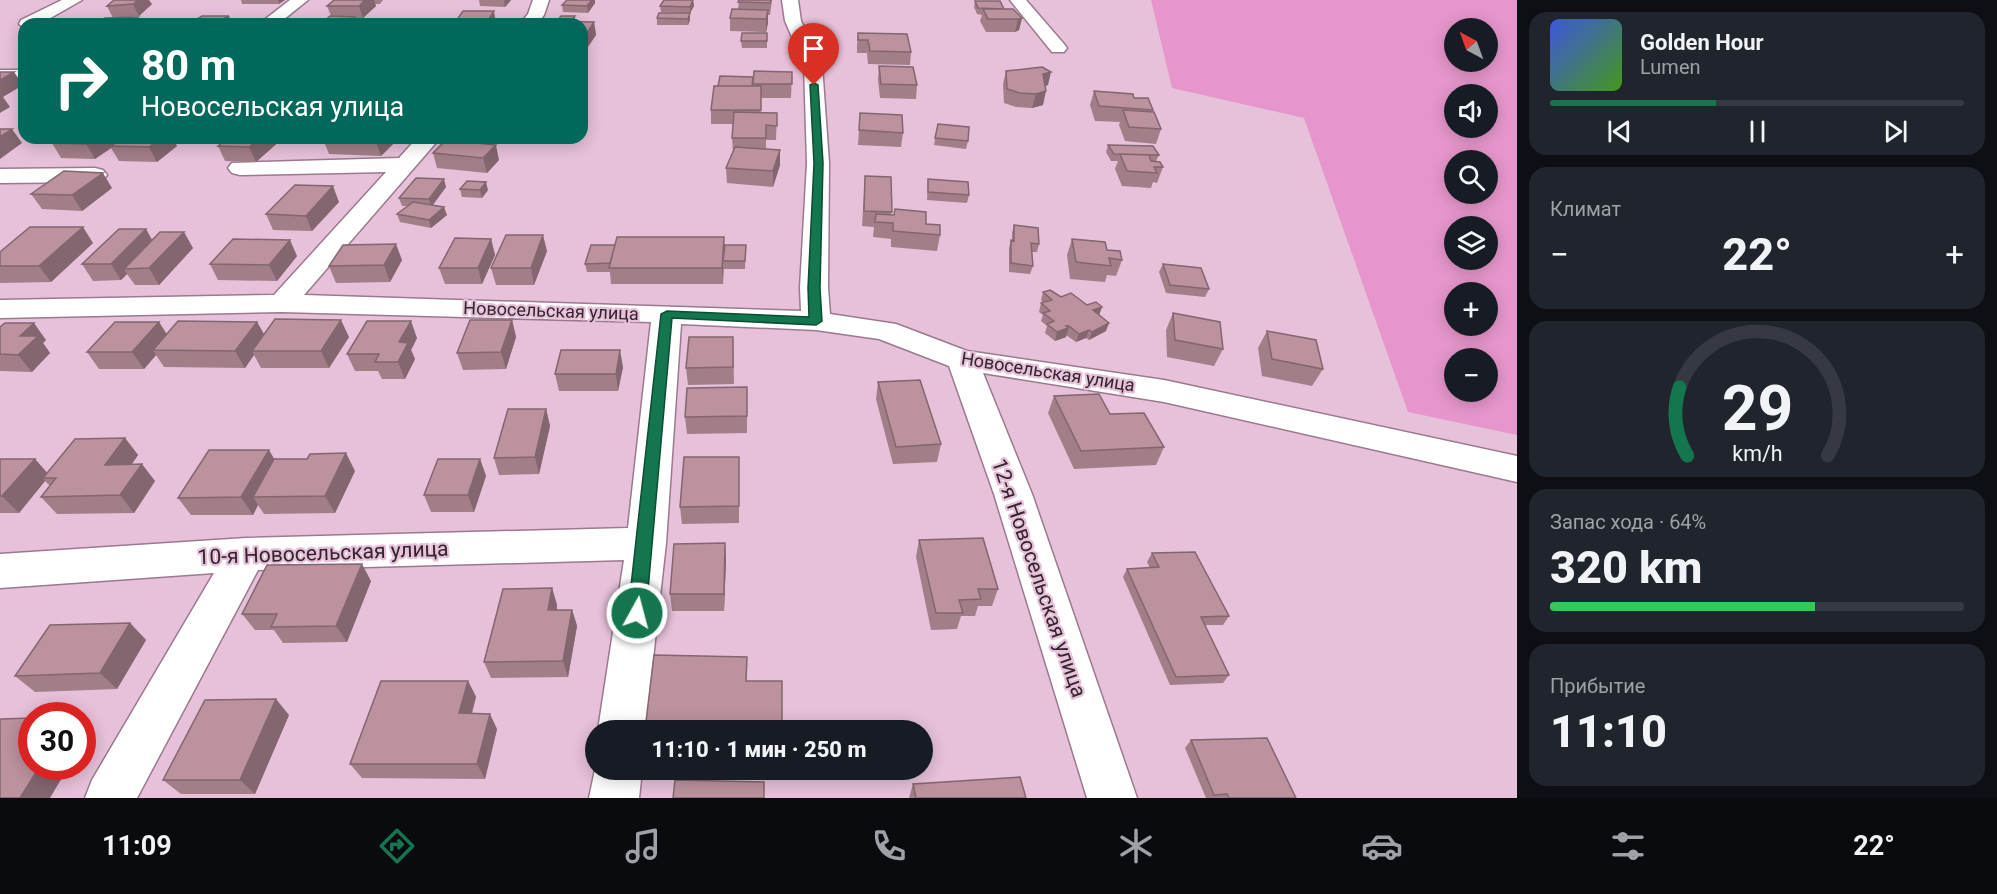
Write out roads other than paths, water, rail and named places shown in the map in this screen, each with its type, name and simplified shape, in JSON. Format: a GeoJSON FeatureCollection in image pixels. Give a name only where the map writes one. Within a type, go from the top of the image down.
{"type":"FeatureCollection","features":[{"type":"Feature","properties":{"kind":"street"},"geometry":{"type":"LineString","coordinates":[[38,18],[75,0]]}},
{"type":"Feature","properties":{"kind":"street"},"geometry":{"type":"LineString","coordinates":[[275,18],[300,0]]}},
{"type":"Feature","properties":{"kind":"street"},"geometry":{"type":"LineString","coordinates":[[533,18],[541,0]]}},
{"type":"Feature","properties":{"kind":"street"},"geometry":{"type":"LineString","coordinates":[[790,0],[793,21],[813,65],[818,163],[814,288],[816,321]]}},
{"type":"Feature","properties":{"kind":"street"},"geometry":{"type":"LineString","coordinates":[[1018,0],[1058,48]]}},
{"type":"Feature","properties":{"kind":"street"},"geometry":{"type":"LineString","coordinates":[[0,76],[18,76]]}},
{"type":"Feature","properties":{"kind":"street"},"geometry":{"type":"LineString","coordinates":[[282,303],[423,144]]}},
{"type":"Feature","properties":{"kind":"street"},"geometry":{"type":"LineString","coordinates":[[240,168],[404,165]]}},
{"type":"Feature","properties":{"kind":"street"},"geometry":{"type":"LineString","coordinates":[[0,176],[95,175]]}},
{"type":"Feature","properties":{"kind":"street","name":"Новосельская улица"},"geometry":{"type":"LineString","coordinates":[[0,309],[282,303],[667,314],[816,321],[885,331],[962,360],[1164,391],[1517,469]]}},
{"type":"Feature","properties":{"kind":"street"},"geometry":{"type":"LineString","coordinates":[[623,720],[646,543],[667,314]]}},
{"type":"Feature","properties":{"kind":"street","name":"12-я Новосельская улица"},"geometry":{"type":"LineString","coordinates":[[962,360],[1013,494],[1112,798]]}},
{"type":"Feature","properties":{"kind":"street","name":"10-я Новосельская улица"},"geometry":{"type":"LineString","coordinates":[[0,571],[246,554],[646,543]]}},
{"type":"Feature","properties":{"kind":"street"},"geometry":{"type":"LineString","coordinates":[[110,798],[246,554]]}},
{"type":"Feature","properties":{"kind":"street"},"geometry":{"type":"LineString","coordinates":[[614,798],[617,780]]}}]}
